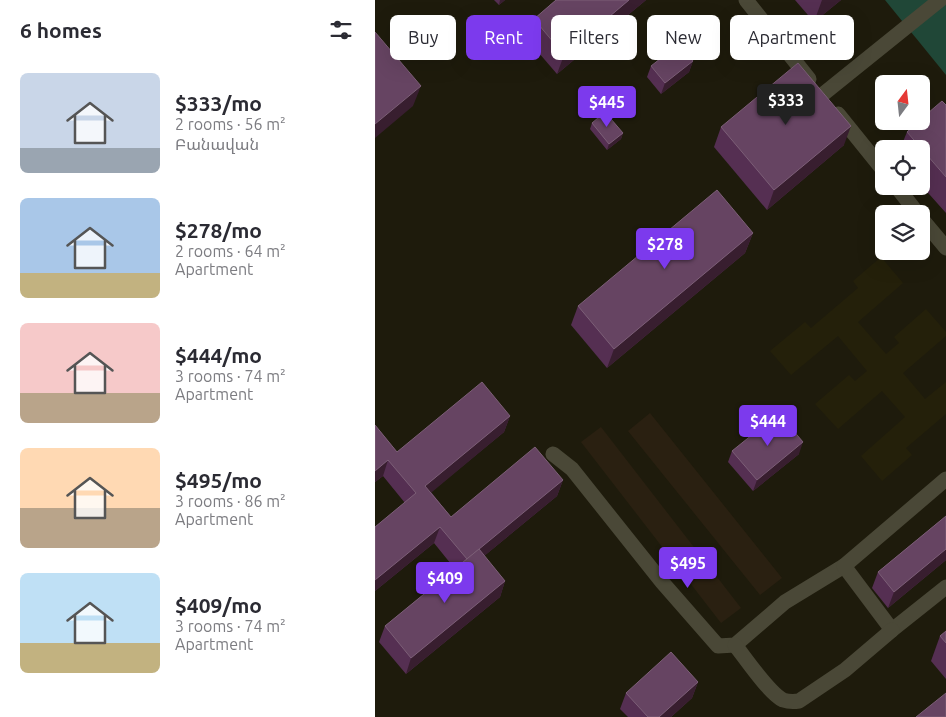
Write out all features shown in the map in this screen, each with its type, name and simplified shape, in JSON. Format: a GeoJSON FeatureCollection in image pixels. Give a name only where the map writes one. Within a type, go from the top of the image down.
{"type":"FeatureCollection","features":[{"type":"Feature","properties":{"kind":"street"},"geometry":{"type":"LineString","coordinates":[[746,0],[875,160]]}},
{"type":"Feature","properties":{"kind":"street"},"geometry":{"type":"LineString","coordinates":[[823,95],[940,0]]}},
{"type":"Feature","properties":{"kind":"street"},"geometry":{"type":"LineString","coordinates":[[903,195],[911,205]]}},
{"type":"Feature","properties":{"kind":"street"},"geometry":{"type":"LineString","coordinates":[[930,229],[946,248]]}},
{"type":"Feature","properties":{"kind":"street"},"geometry":{"type":"LineString","coordinates":[[553,454],[572,469],[662,582],[718,646],[735,646],[785,602],[844,566],[946,479]]}},
{"type":"Feature","properties":{"kind":"street"},"geometry":{"type":"LineString","coordinates":[[844,566],[892,630]]}},
{"type":"Feature","properties":{"kind":"street"},"geometry":{"type":"LineString","coordinates":[[735,646],[781,699],[790,702],[799,701],[845,670],[946,587]]}},
{"type":"Feature","properties":{"kind":"shaded area"},"geometry":{"type":"Polygon","coordinates":[[[878,260],[884,260],[903,283],[858,322],[886,354],[899,343],[894,337],[926,309],[946,332],[946,336],[903,373],[925,399],[946,382],[946,414],[906,448],[912,455],[882,481],[861,456],[905,417],[882,391],[838,429],[815,404],[849,375],[855,381],[867,371],[838,336],[791,375],[770,351],[805,322],[811,328],[858,288],[853,281],[878,260]]]}},
{"type":"Feature","properties":{"kind":"shaded area"},"geometry":{"type":"Polygon","coordinates":[[[650,413],[782,578],[760,595],[628,431],[650,413]]]}},
{"type":"Feature","properties":{"kind":"shaded area"},"geometry":{"type":"Polygon","coordinates":[[[601,427],[741,608],[721,623],[581,442],[601,427]]]}},
{"type":"Feature","properties":{"kind":"green space"},"geometry":{"type":"Polygon","coordinates":[[[885,0],[946,0],[946,75],[885,0]]]}},
{"type":"Feature","properties":{"kind":"building"},"geometry":{"type":"Polygon","coordinates":[[[556,0],[629,0],[611,15],[551,15],[551,39],[541,27],[541,15],[539,15],[556,0]]]}},
{"type":"Feature","properties":{"kind":"building"},"geometry":{"type":"Polygon","coordinates":[[[375,32],[390,50],[390,60],[399,60],[421,86],[375,124],[375,32]]]}},
{"type":"Feature","properties":{"kind":"building"},"geometry":{"type":"Polygon","coordinates":[[[659,60],[693,61],[665,83],[651,66],[659,60]]]}},
{"type":"Feature","properties":{"kind":"building"},"geometry":{"type":"Polygon","coordinates":[[[798,63],[851,126],[774,190],[721,127],[798,63]]]}},
{"type":"Feature","properties":{"kind":"building"},"geometry":{"type":"Polygon","coordinates":[[[942,101],[946,105],[946,177],[930,159],[930,140],[914,140],[907,132],[909,130],[930,130],[930,111],[942,101]]]}},
{"type":"Feature","properties":{"kind":"building"},"geometry":{"type":"Polygon","coordinates":[[[605,112],[623,133],[609,144],[592,123],[605,112]]]}},
{"type":"Feature","properties":{"kind":"building"},"geometry":{"type":"Polygon","coordinates":[[[717,190],[753,233],[614,349],[578,306],[717,190]]]}},
{"type":"Feature","properties":{"kind":"building"},"geometry":{"type":"Polygon","coordinates":[[[482,382],[510,416],[425,486],[451,517],[535,447],[563,480],[467,559],[440,527],[375,580],[375,527],[416,493],[388,460],[375,471],[375,425],[397,452],[482,382]]]}},
{"type":"Feature","properties":{"kind":"building"},"geometry":{"type":"Polygon","coordinates":[[[780,415],[803,442],[757,480],[732,451],[758,430],[760,432],[780,415]]]}},
{"type":"Feature","properties":{"kind":"building"},"geometry":{"type":"Polygon","coordinates":[[[946,516],[946,549],[894,592],[878,572],[946,516]]]}},
{"type":"Feature","properties":{"kind":"building"},"geometry":{"type":"Polygon","coordinates":[[[479,549],[505,581],[411,658],[385,626],[479,549]]]}},
{"type":"Feature","properties":{"kind":"building"},"geometry":{"type":"Polygon","coordinates":[[[946,631],[946,643],[940,636],[946,631]]]}},
{"type":"Feature","properties":{"kind":"building"},"geometry":{"type":"Polygon","coordinates":[[[671,652],[698,682],[659,717],[648,717],[626,693],[671,652]]]}},
{"type":"Feature","properties":{"kind":"building"},"geometry":{"type":"Polygon","coordinates":[[[946,693],[946,717],[916,717],[946,693]]]}}]}
